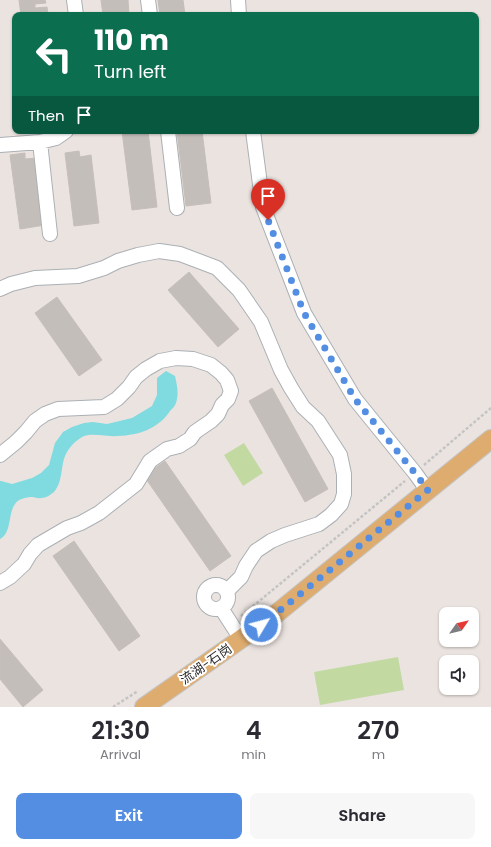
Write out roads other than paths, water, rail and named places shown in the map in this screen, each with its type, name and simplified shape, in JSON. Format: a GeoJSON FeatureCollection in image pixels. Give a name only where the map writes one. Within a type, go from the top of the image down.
{"type":"FeatureCollection","features":[{"type":"Feature","properties":{"kind":"main road","name":"流湖-石岗"},"geometry":{"type":"LineString","coordinates":[[141,699],[241,639],[271,618],[491,439]]}},
{"type":"Feature","properties":{"kind":"street"},"geometry":{"type":"LineString","coordinates":[[74,0],[76,12]]}},
{"type":"Feature","properties":{"kind":"street"},"geometry":{"type":"LineString","coordinates":[[148,0],[150,12]]}},
{"type":"Feature","properties":{"kind":"street"},"geometry":{"type":"LineString","coordinates":[[238,0],[239,12]]}},
{"type":"Feature","properties":{"kind":"street"},"geometry":{"type":"LineString","coordinates":[[0,145],[40,142],[56,138],[62,134]]}},
{"type":"Feature","properties":{"kind":"street"},"geometry":{"type":"LineString","coordinates":[[168,134],[177,208]]}},
{"type":"Feature","properties":{"kind":"street"},"geometry":{"type":"LineString","coordinates":[[253,134],[262,207],[304,313],[355,399],[428,490]]}},
{"type":"Feature","properties":{"kind":"street"},"geometry":{"type":"LineString","coordinates":[[40,142],[50,234]]}},
{"type":"Feature","properties":{"kind":"street"},"geometry":{"type":"LineString","coordinates":[[0,288],[36,278],[78,276],[104,268],[118,261],[159,251],[180,254],[217,268],[239,290],[261,322],[281,370],[291,388],[303,407],[318,421],[340,455],[344,474],[344,494],[341,504],[332,514],[318,524],[271,541],[256,551],[241,577],[227,591]]}},
{"type":"Feature","properties":{"kind":"street"},"geometry":{"type":"LineString","coordinates":[[0,455],[16,442],[35,421],[45,414],[58,408],[104,406],[118,399],[136,377],[160,361],[176,358],[193,359],[211,365],[227,380],[231,391],[228,399],[218,414],[211,421],[195,432],[190,439],[179,446],[167,449],[150,461],[136,484],[99,513],[81,523],[67,528],[38,545],[24,564],[10,577],[0,583]]}},
{"type":"Feature","properties":{"kind":"street"},"geometry":{"type":"LineString","coordinates":[[218,584],[227,591],[229,599],[221,608],[213,609],[205,600],[205,593],[210,586],[218,584]]}},
{"type":"Feature","properties":{"kind":"street"},"geometry":{"type":"LineString","coordinates":[[221,608],[241,639]]}},
{"type":"Feature","properties":{"kind":"water"},"geometry":{"type":"Polygon","coordinates":[[[166,371],[175,376],[178,393],[176,404],[165,417],[154,427],[141,432],[118,436],[90,435],[78,439],[65,455],[59,482],[54,492],[45,497],[27,497],[16,502],[11,512],[8,528],[4,536],[0,539],[0,481],[12,484],[32,478],[41,473],[49,465],[55,443],[63,432],[72,427],[93,422],[107,424],[132,418],[152,406],[157,395],[157,378],[166,371]]]}}]}
